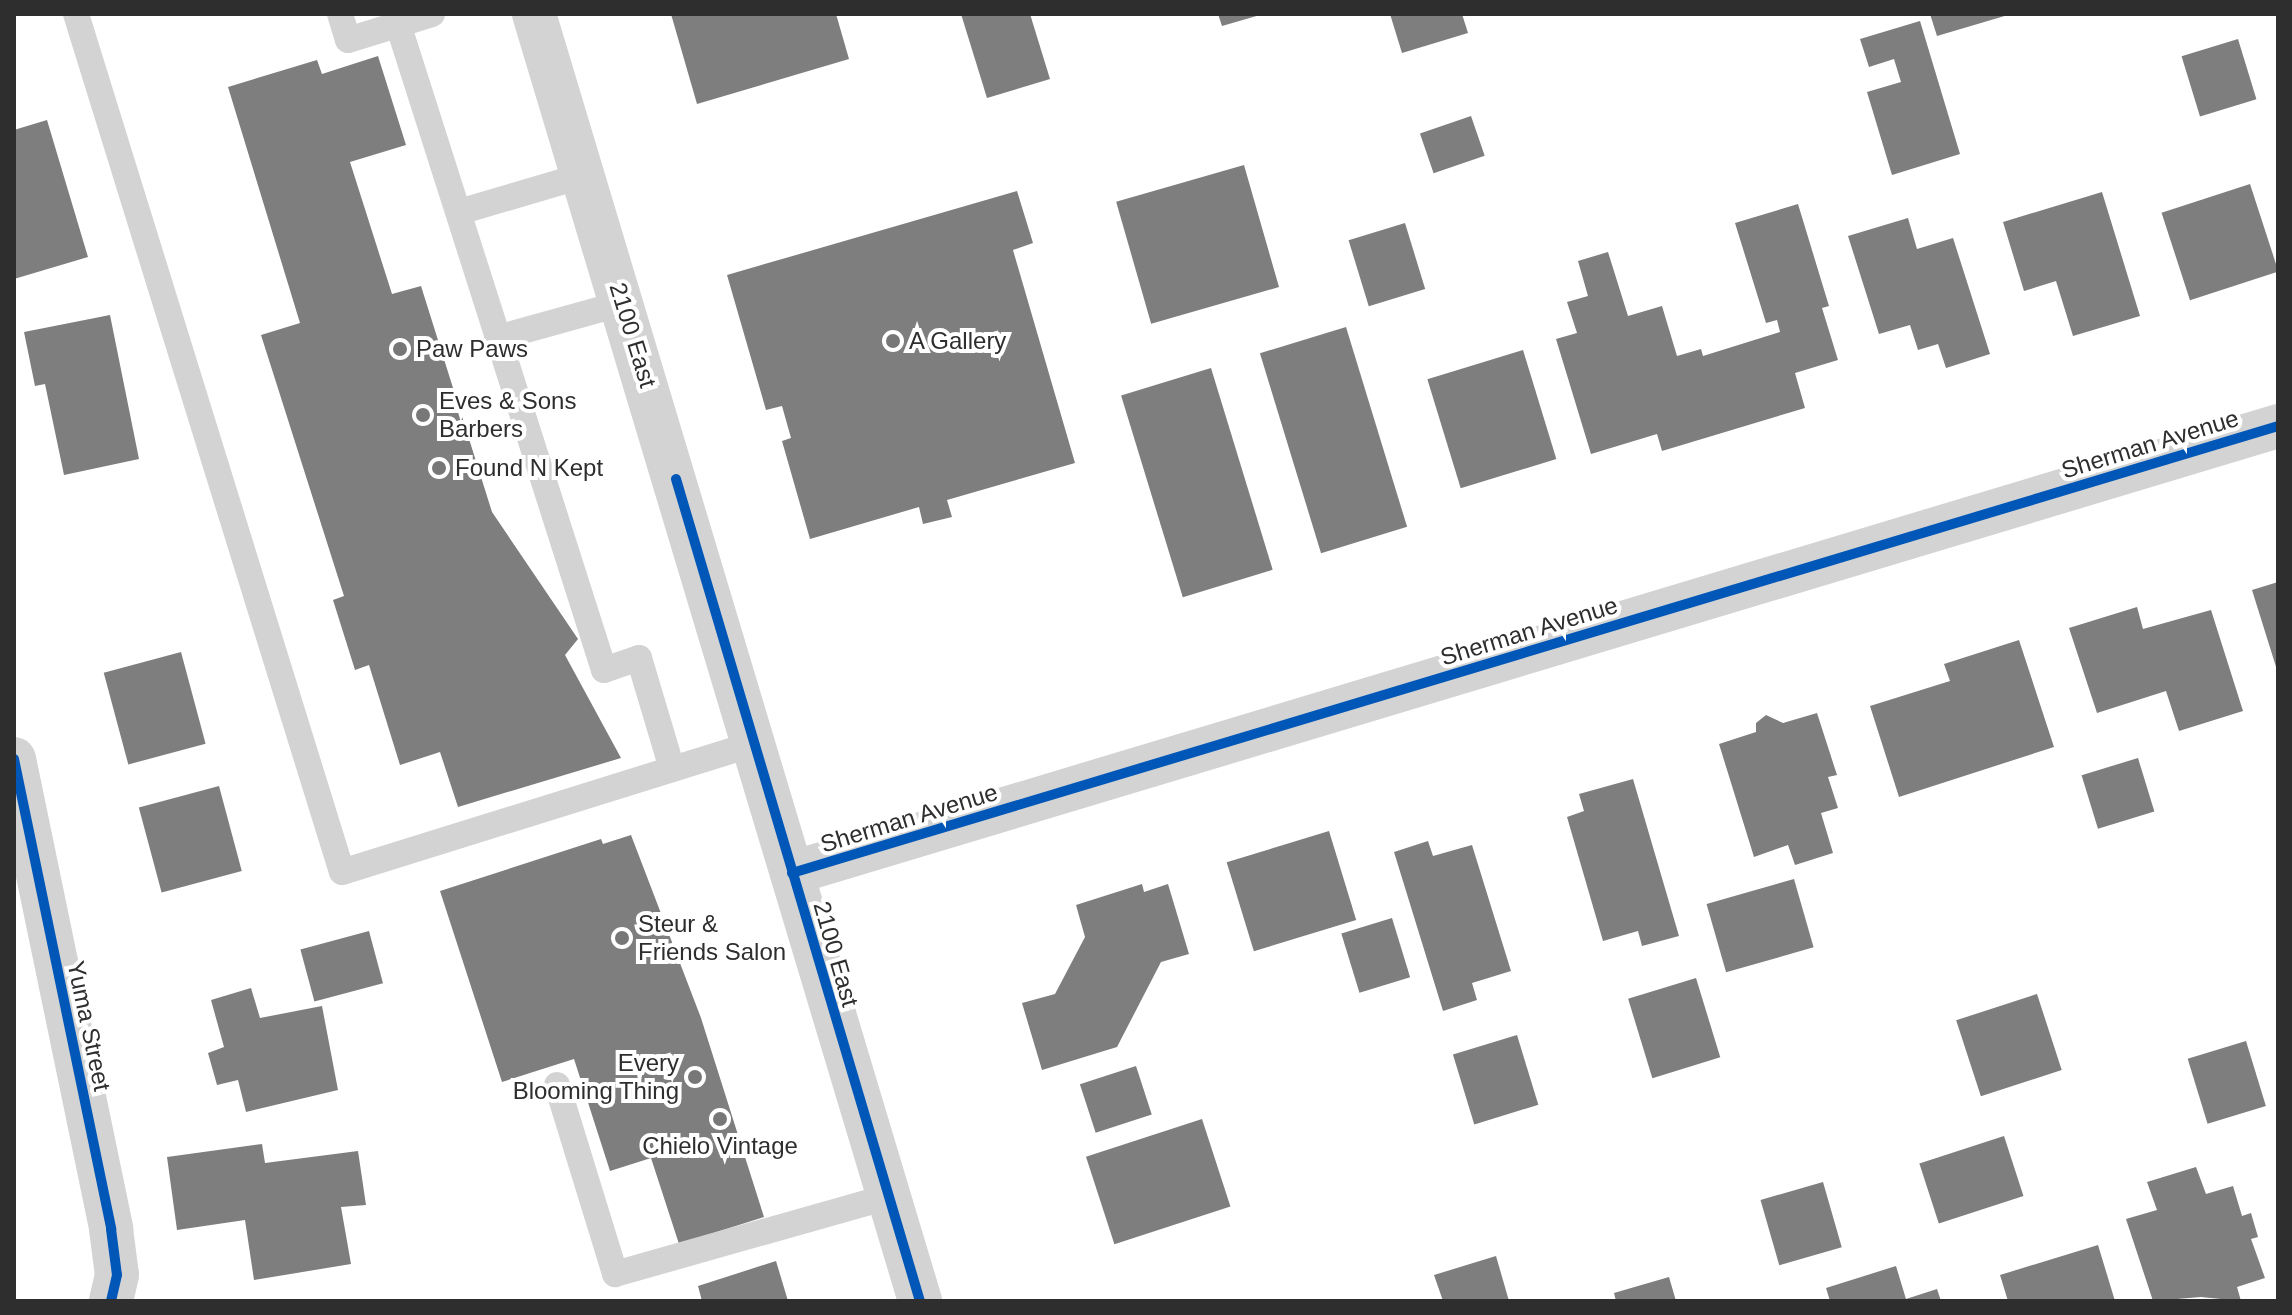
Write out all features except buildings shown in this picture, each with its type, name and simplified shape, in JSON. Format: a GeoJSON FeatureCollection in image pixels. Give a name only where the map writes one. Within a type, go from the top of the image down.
{"type":"FeatureCollection","features":[{"type":"Feature","properties":{"kind":"street","name":"2100 East"},"geometry":{"type":"LineString","coordinates":[[534,14],[585,175],[920,1301]]}},
{"type":"Feature","properties":{"kind":"street","name":"Sherman Avenue"},"geometry":{"type":"LineString","coordinates":[[792,873],[2278,426]]}},
{"type":"Feature","properties":{"kind":"street","name":"Yuma Street"},"geometry":{"type":"LineString","coordinates":[[14,759],[111,1229],[117,1275],[111,1301]]}},
{"type":"Feature","properties":{"kind":"lane"},"geometry":{"type":"LineString","coordinates":[[76,14],[342,872],[753,744]]}},
{"type":"Feature","properties":{"kind":"lane"},"geometry":{"type":"LineString","coordinates":[[340,14],[348,40],[432,14]]}},
{"type":"Feature","properties":{"kind":"lane"},"geometry":{"type":"LineString","coordinates":[[398,24],[604,670],[639,658],[672,769]]}},
{"type":"Feature","properties":{"kind":"lane"},"geometry":{"type":"LineString","coordinates":[[459,212],[585,175]]}},
{"type":"Feature","properties":{"kind":"lane"},"geometry":{"type":"LineString","coordinates":[[497,338],[623,303]]}},
{"type":"Feature","properties":{"kind":"lane"},"geometry":{"type":"LineString","coordinates":[[557,1085],[615,1274],[888,1197]]}},
{"type":"Feature","properties":{"kind":"cycle path"},"geometry":{"type":"LineString","coordinates":[[792,873],[2278,426]]}},
{"type":"Feature","properties":{"kind":"cycle path"},"geometry":{"type":"LineString","coordinates":[[676,479],[920,1301]]}},
{"type":"Feature","properties":{"kind":"cycle path"},"geometry":{"type":"LineString","coordinates":[[14,759],[111,1229],[117,1275],[111,1301]]}},
{"type":"Feature","properties":{"kind":"place","name":"A Gallery"},"geometry":{"type":"Point","coordinates":[893,341]}},
{"type":"Feature","properties":{"kind":"place","name":"Paw Paws"},"geometry":{"type":"Point","coordinates":[400,349]}},
{"type":"Feature","properties":{"kind":"place","name":"Eves & Sons Barbers"},"geometry":{"type":"Point","coordinates":[423,415]}},
{"type":"Feature","properties":{"kind":"place","name":"Found N Kept"},"geometry":{"type":"Point","coordinates":[439,468]}},
{"type":"Feature","properties":{"kind":"place","name":"Steur & Friends Salon"},"geometry":{"type":"Point","coordinates":[622,938]}},
{"type":"Feature","properties":{"kind":"place","name":"Every Blooming Thing"},"geometry":{"type":"Point","coordinates":[695,1077]}},
{"type":"Feature","properties":{"kind":"place","name":"Chielo Vintage"},"geometry":{"type":"Point","coordinates":[720,1119]}}]}
